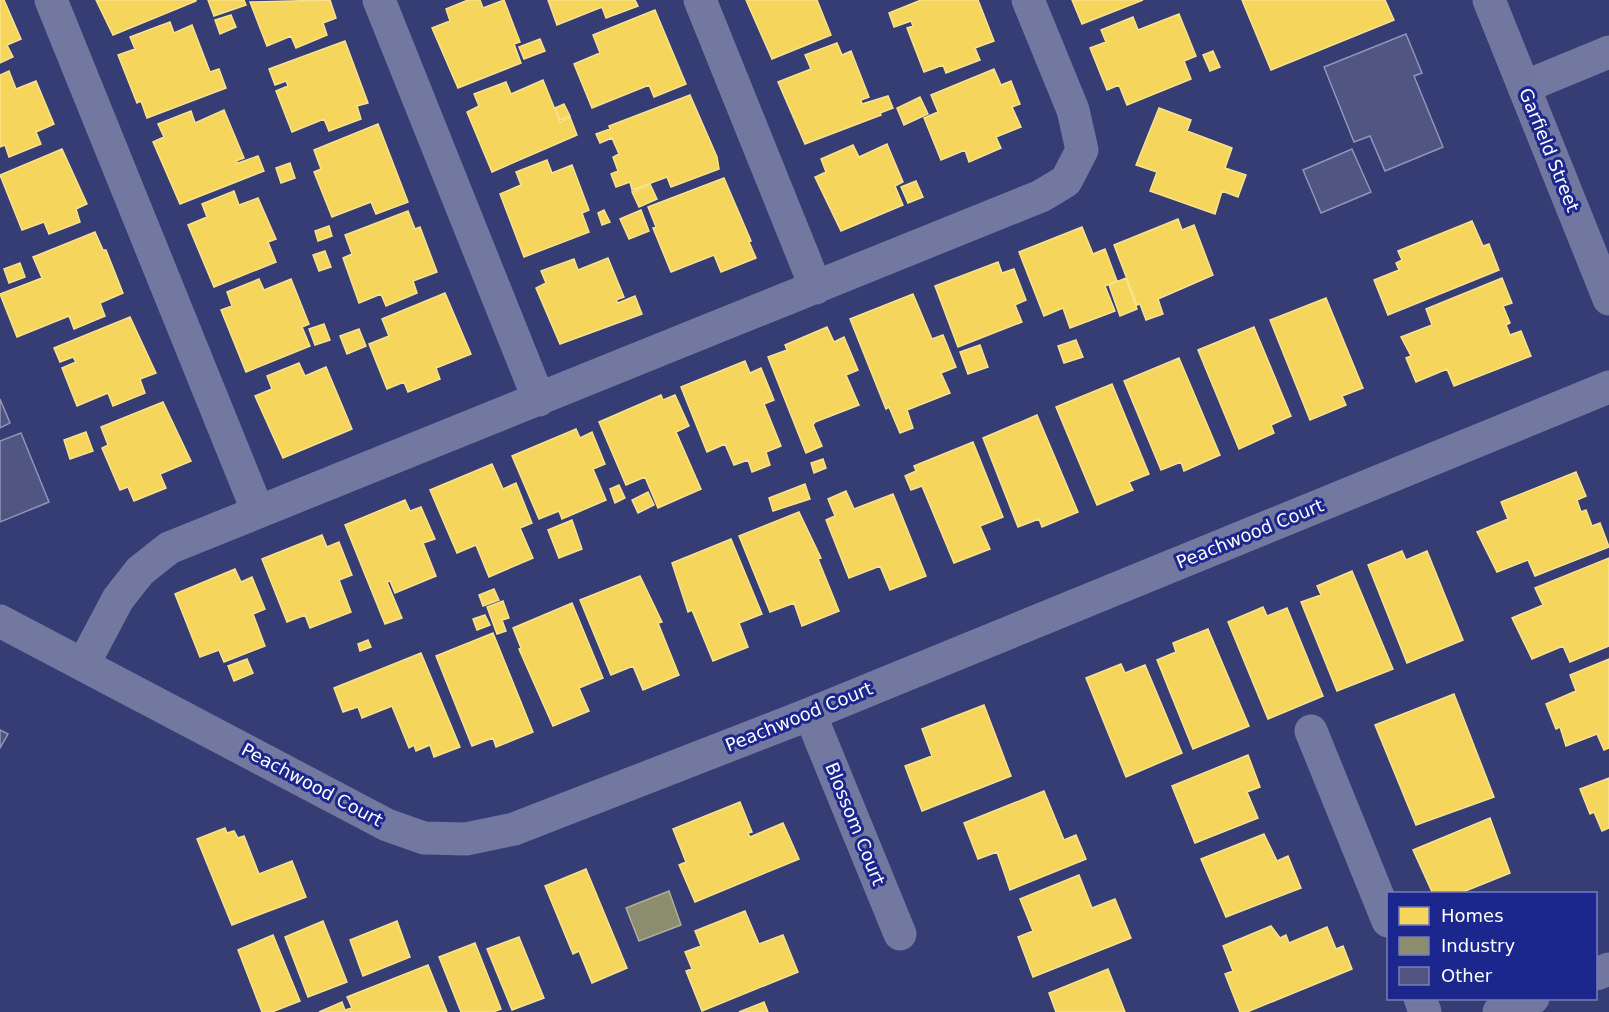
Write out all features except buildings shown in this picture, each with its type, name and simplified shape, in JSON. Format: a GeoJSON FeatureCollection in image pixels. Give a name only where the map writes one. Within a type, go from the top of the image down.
{"type":"FeatureCollection","features":[{"type":"Feature","properties":{"kind":"main road","name":"Garfield Street"},"geometry":{"type":"LineString","coordinates":[[1489,0],[1609,299]]}},
{"type":"Feature","properties":{"kind":"main road"},"geometry":{"type":"LineString","coordinates":[[1498,1012],[1530,1000]]}},
{"type":"Feature","properties":{"kind":"street"},"geometry":{"type":"LineString","coordinates":[[51,0],[258,512]]}},
{"type":"Feature","properties":{"kind":"street"},"geometry":{"type":"LineString","coordinates":[[379,0],[539,400]]}},
{"type":"Feature","properties":{"kind":"street"},"geometry":{"type":"LineString","coordinates":[[699,0],[816,288]]}},
{"type":"Feature","properties":{"kind":"street"},"geometry":{"type":"LineString","coordinates":[[83,665],[118,599],[140,571],[169,548],[816,288],[1041,196],[1066,182],[1082,150],[1072,110],[1028,0]]}},
{"type":"Feature","properties":{"kind":"street"},"geometry":{"type":"LineString","coordinates":[[1524,87],[1609,52]]}},
{"type":"Feature","properties":{"kind":"street","name":"Peachwood Court"},"geometry":{"type":"LineString","coordinates":[[0,621],[387,825],[424,838],[466,839],[514,829],[810,714],[1609,387]]}},
{"type":"Feature","properties":{"kind":"street","name":"Blossom Court"},"geometry":{"type":"LineString","coordinates":[[810,714],[900,934]]}},
{"type":"Feature","properties":{"kind":"street"},"geometry":{"type":"LineString","coordinates":[[1311,731],[1387,916]]}}]}
